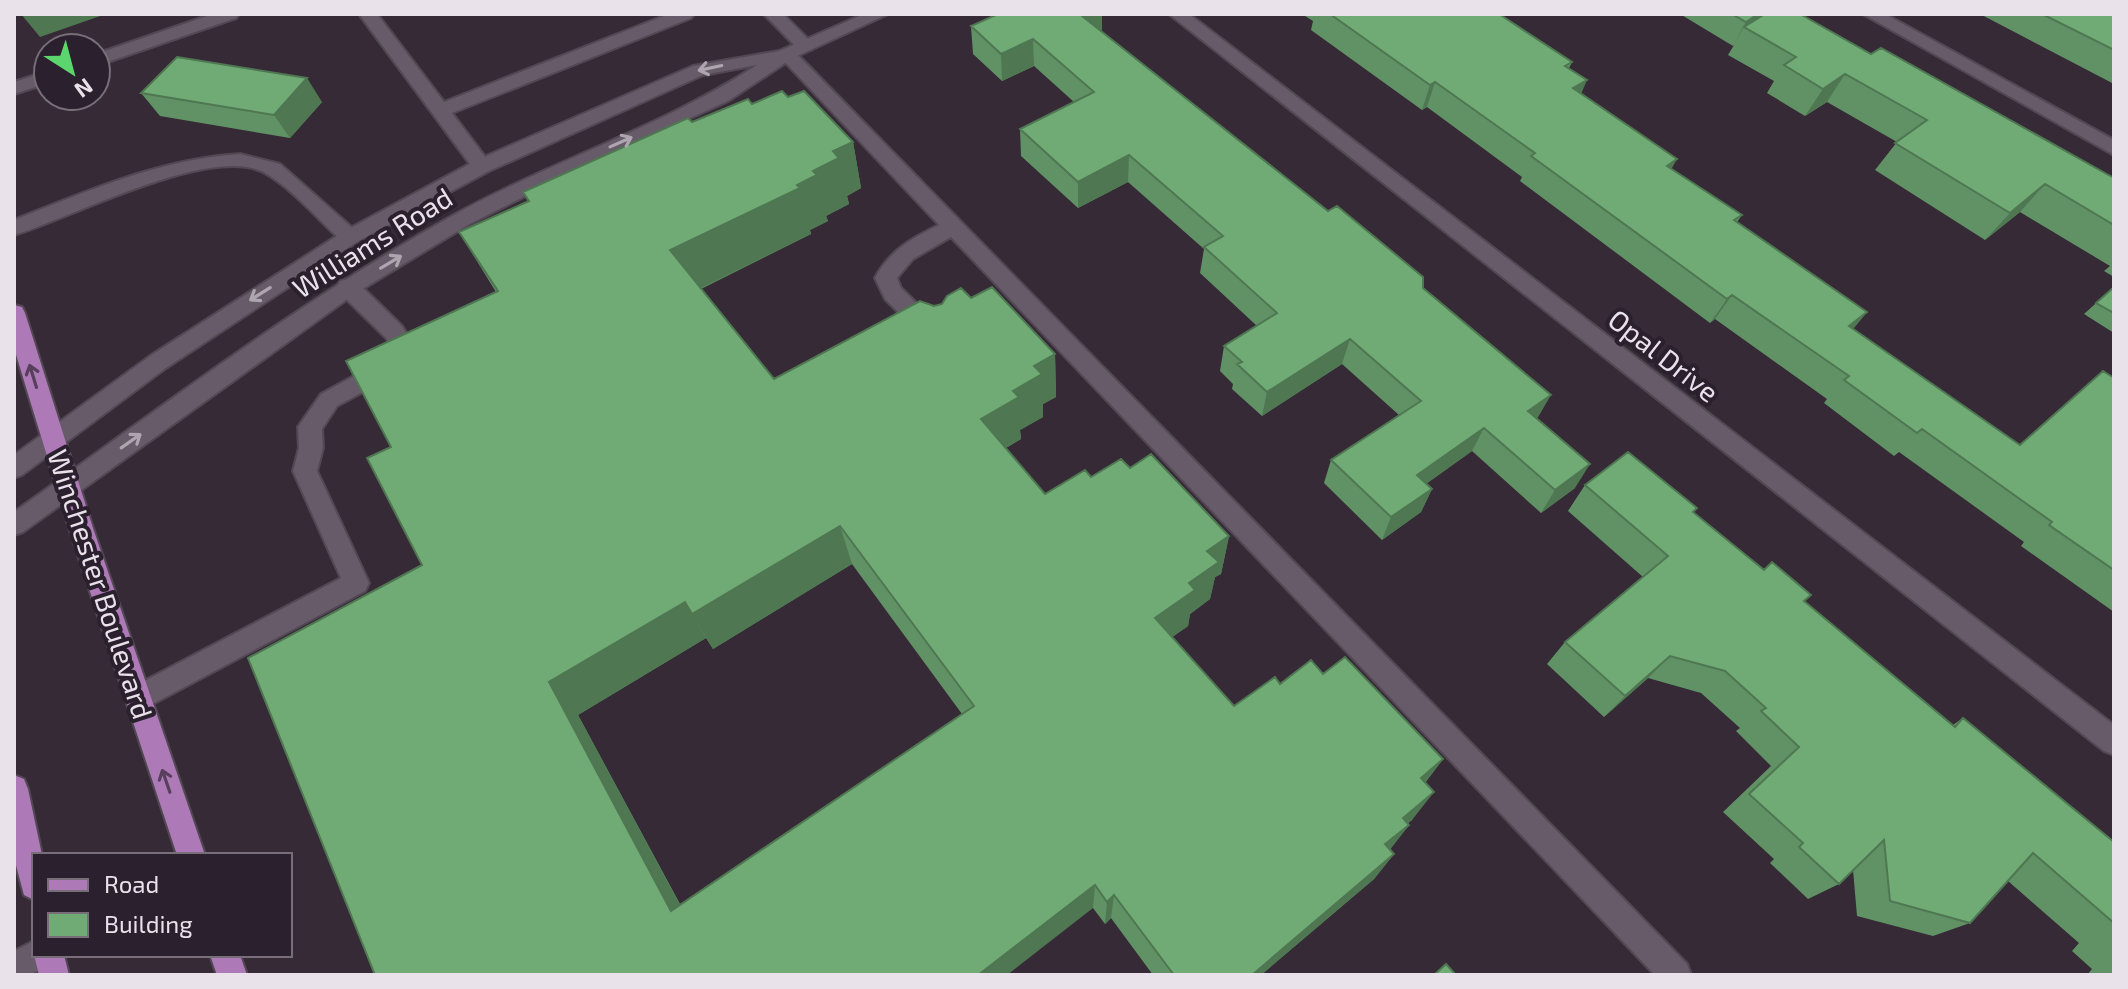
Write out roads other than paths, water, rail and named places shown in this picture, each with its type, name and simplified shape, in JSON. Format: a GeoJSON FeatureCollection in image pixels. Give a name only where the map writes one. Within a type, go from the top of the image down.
{"type":"FeatureCollection","features":[{"type":"Feature","properties":{"kind":"main road","name":"Winchester Boulevard"},"geometry":{"type":"LineString","coordinates":[[14,313],[68,487],[190,853]]}},
{"type":"Feature","properties":{"kind":"main road"},"geometry":{"type":"LineString","coordinates":[[14,789],[32,875]]}},
{"type":"Feature","properties":{"kind":"street"},"geometry":{"type":"LineString","coordinates":[[368,14],[482,166]]}},
{"type":"Feature","properties":{"kind":"street"},"geometry":{"type":"LineString","coordinates":[[440,111],[685,14]]}},
{"type":"Feature","properties":{"kind":"street"},"geometry":{"type":"LineString","coordinates":[[773,14],[796,50],[954,226],[1676,975]]}},
{"type":"Feature","properties":{"kind":"street","name":"Williams Road"},"geometry":{"type":"LineString","coordinates":[[14,525],[348,287],[461,220],[580,160],[721,97],[796,50],[879,14]]}},
{"type":"Feature","properties":{"kind":"street","name":"Opal Drive"},"geometry":{"type":"LineString","coordinates":[[1178,14],[2114,742]]}},
{"type":"Feature","properties":{"kind":"street"},"geometry":{"type":"LineString","coordinates":[[1872,14],[2114,148]]}},
{"type":"Feature","properties":{"kind":"street"},"geometry":{"type":"LineString","coordinates":[[112,54],[224,15]]}},
{"type":"Feature","properties":{"kind":"street","name":"Williams Road"},"geometry":{"type":"LineString","coordinates":[[14,468],[170,354],[350,237],[482,166],[699,70],[796,50]]}},
{"type":"Feature","properties":{"kind":"street"},"geometry":{"type":"LineString","coordinates":[[14,228],[184,165],[234,160],[268,166],[350,237]]}},
{"type":"Feature","properties":{"kind":"street"},"geometry":{"type":"LineString","coordinates":[[939,339],[893,293],[886,278],[890,267],[903,255],[954,226]]}},
{"type":"Feature","properties":{"kind":"street"},"geometry":{"type":"LineString","coordinates":[[138,698],[356,583],[305,471],[311,448],[310,427],[329,400],[410,356],[394,332],[348,287]]}},
{"type":"Feature","properties":{"kind":"street"},"geometry":{"type":"LineString","coordinates":[[14,968],[33,957]]}}]}
